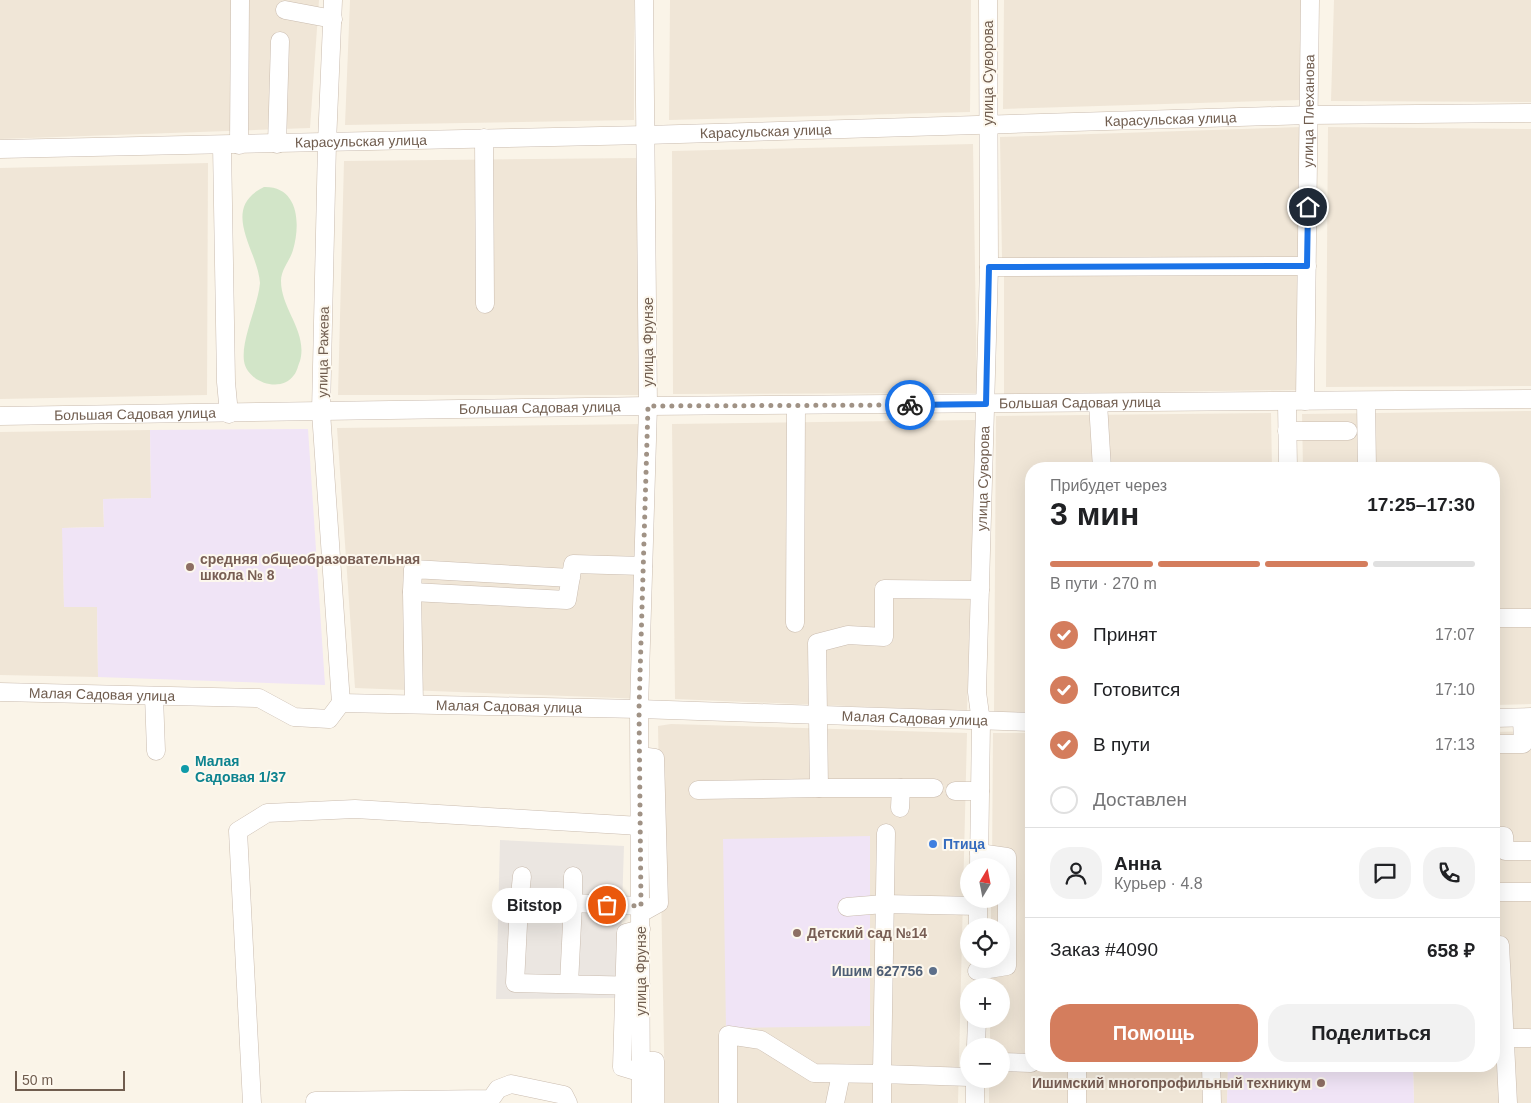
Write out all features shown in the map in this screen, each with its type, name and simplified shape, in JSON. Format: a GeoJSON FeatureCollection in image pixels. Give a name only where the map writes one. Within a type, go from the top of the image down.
{"type":"FeatureCollection","features":[{"type":"Feature","properties":{"kind":"street"},"geometry":{"type":"LineString","coordinates":[[224,414],[230,145],[240,0]]}},
{"type":"Feature","properties":{"kind":"street","name":"улица Ражева"},"geometry":{"type":"LineString","coordinates":[[333,0],[313,412],[341,703]]}},
{"type":"Feature","properties":{"kind":"street","name":"улица Фрунзе"},"geometry":{"type":"LineString","coordinates":[[641,1103],[642,1067],[633,986],[641,916],[640,826],[648,784],[640,756],[639,709],[648,406],[644,0]]}},
{"type":"Feature","properties":{"kind":"street","name":"улица Суворова"},"geometry":{"type":"LineString","coordinates":[[979,858],[981,722],[977,692],[984,580],[989,267],[988,0]]}},
{"type":"Feature","properties":{"kind":"street","name":"улица Плеханова"},"geometry":{"type":"LineString","coordinates":[[1305,401],[1310,0]]}},
{"type":"Feature","properties":{"kind":"street"},"geometry":{"type":"LineString","coordinates":[[285,10],[333,19]]}},
{"type":"Feature","properties":{"kind":"street"},"geometry":{"type":"LineString","coordinates":[[277,144],[280,41]]}},
{"type":"Feature","properties":{"kind":"street","name":"Карасульская улица"},"geometry":{"type":"LineString","coordinates":[[0,149],[646,135],[1309,115],[1531,114]]}},
{"type":"Feature","properties":{"kind":"street"},"geometry":{"type":"LineString","coordinates":[[484,138],[485,304]]}},
{"type":"Feature","properties":{"kind":"street"},"geometry":{"type":"LineString","coordinates":[[989,267],[1307,266]]}},
{"type":"Feature","properties":{"kind":"street","name":"Большая Садовая улица"},"geometry":{"type":"LineString","coordinates":[[0,416],[648,406],[1531,399]]}},
{"type":"Feature","properties":{"kind":"street"},"geometry":{"type":"LineString","coordinates":[[1366,401],[1367,462]]}},
{"type":"Feature","properties":{"kind":"street"},"geometry":{"type":"LineString","coordinates":[[1287,402],[1288,462]]}},
{"type":"Feature","properties":{"kind":"street"},"geometry":{"type":"LineString","coordinates":[[1098,403],[1102,462]]}},
{"type":"Feature","properties":{"kind":"street"},"geometry":{"type":"LineString","coordinates":[[795,623],[796,406]]}},
{"type":"Feature","properties":{"kind":"street"},"geometry":{"type":"LineString","coordinates":[[1287,431],[1348,431]]}},
{"type":"Feature","properties":{"kind":"street"},"geometry":{"type":"LineString","coordinates":[[414,704],[412,592],[567,600],[573,564],[642,566]]}},
{"type":"Feature","properties":{"kind":"street"},"geometry":{"type":"LineString","coordinates":[[819,788],[816,715],[817,643],[848,635],[884,637],[884,589],[984,580]]}},
{"type":"Feature","properties":{"kind":"street"},"geometry":{"type":"LineString","coordinates":[[1500,618],[1531,618]]}},
{"type":"Feature","properties":{"kind":"street","name":"Малая Садовая улица"},"geometry":{"type":"LineString","coordinates":[[0,692],[259,698],[294,717],[329,718],[341,703],[639,709],[1025,722]]}},
{"type":"Feature","properties":{"kind":"street"},"geometry":{"type":"LineString","coordinates":[[154,696],[156,751]]}},
{"type":"Feature","properties":{"kind":"street"},"geometry":{"type":"LineString","coordinates":[[1500,718],[1528,714],[1523,744],[1500,744]]}},
{"type":"Feature","properties":{"kind":"street"},"geometry":{"type":"LineString","coordinates":[[520,905],[574,903],[641,916],[659,904],[648,784]]}},
{"type":"Feature","properties":{"kind":"street"},"geometry":{"type":"LineString","coordinates":[[900,808],[901,788]]}},
{"type":"Feature","properties":{"kind":"street"},"geometry":{"type":"LineString","coordinates":[[698,790],[934,788]]}},
{"type":"Feature","properties":{"kind":"street"},"geometry":{"type":"LineString","coordinates":[[955,791],[980,791]]}},
{"type":"Feature","properties":{"kind":"street"},"geometry":{"type":"LineString","coordinates":[[252,1103],[238,831],[267,813],[355,809],[640,826]]}},
{"type":"Feature","properties":{"kind":"street"},"geometry":{"type":"LineString","coordinates":[[882,1103],[886,833]]}},
{"type":"Feature","properties":{"kind":"street"},"geometry":{"type":"LineString","coordinates":[[1500,836],[1504,836],[1505,851],[1531,851]]}},
{"type":"Feature","properties":{"kind":"street"},"geometry":{"type":"LineString","coordinates":[[522,876],[515,983],[633,986]]}},
{"type":"Feature","properties":{"kind":"street"},"geometry":{"type":"LineString","coordinates":[[569,984],[574,903],[573,876]]}},
{"type":"Feature","properties":{"kind":"street"},"geometry":{"type":"LineString","coordinates":[[1500,892],[1531,892]]}},
{"type":"Feature","properties":{"kind":"street"},"geometry":{"type":"LineString","coordinates":[[847,907],[960,902]]}},
{"type":"Feature","properties":{"kind":"street"},"geometry":{"type":"LineString","coordinates":[[977,972],[1007,966],[1007,908]]}},
{"type":"Feature","properties":{"kind":"street"},"geometry":{"type":"LineString","coordinates":[[1500,945],[1500,1057],[1508,1103]]}},
{"type":"Feature","properties":{"kind":"street"},"geometry":{"type":"LineString","coordinates":[[1501,1030],[1529,1038]]}},
{"type":"Feature","properties":{"kind":"street"},"geometry":{"type":"LineString","coordinates":[[728,1103],[728,1035],[761,1040],[814,1073],[960,1077]]}},
{"type":"Feature","properties":{"kind":"street"},"geometry":{"type":"LineString","coordinates":[[642,1067],[655,1061],[655,1103]]}},
{"type":"Feature","properties":{"kind":"street"},"geometry":{"type":"LineString","coordinates":[[1010,1062],[1025,1063]]}},
{"type":"Feature","properties":{"kind":"street"},"geometry":{"type":"LineString","coordinates":[[1077,1072],[1077,1103]]}},
{"type":"Feature","properties":{"kind":"street"},"geometry":{"type":"LineString","coordinates":[[1210,1072],[1212,1103]]}},
{"type":"Feature","properties":{"kind":"street"},"geometry":{"type":"LineString","coordinates":[[835,1103],[840,1074]]}},
{"type":"Feature","properties":{"kind":"street"},"geometry":{"type":"LineString","coordinates":[[316,1101],[491,1101],[498,1089],[511,1084],[564,1095],[568,1103]]}},
{"type":"Feature","properties":{"kind":"street"},"geometry":{"type":"LineString","coordinates":[[975,1088],[975,1103]]}},
{"type":"Feature","properties":{"kind":"shaded area"},"geometry":{"type":"Polygon","coordinates":[[[0,0],[319,0],[310,128],[0,139],[0,0]]]}},
{"type":"Feature","properties":{"kind":"shaded area"},"geometry":{"type":"Polygon","coordinates":[[[350,0],[634,0],[634,120],[345,125],[350,0]]]}},
{"type":"Feature","properties":{"kind":"shaded area"},"geometry":{"type":"Polygon","coordinates":[[[670,0],[971,0],[970,112],[669,120],[670,0]]]}},
{"type":"Feature","properties":{"kind":"shaded area"},"geometry":{"type":"Polygon","coordinates":[[[1004,0],[1301,0],[1299,100],[1003,109],[1004,0]]]}},
{"type":"Feature","properties":{"kind":"shaded area"},"geometry":{"type":"Polygon","coordinates":[[[1334,0],[1531,0],[1531,102],[1331,101],[1334,0]]]}},
{"type":"Feature","properties":{"kind":"shaded area"},"geometry":{"type":"Polygon","coordinates":[[[1301,127],[1300,263],[1002,258],[1000,137],[1301,127]]]}},
{"type":"Feature","properties":{"kind":"shaded area"},"geometry":{"type":"Polygon","coordinates":[[[1328,127],[1531,129],[1531,386],[1326,387],[1328,127]]]}},
{"type":"Feature","properties":{"kind":"shaded area"},"geometry":{"type":"Polygon","coordinates":[[[973,144],[977,393],[673,394],[672,151],[973,144]]]}},
{"type":"Feature","properties":{"kind":"shaded area"},"geometry":{"type":"Polygon","coordinates":[[[638,158],[640,395],[338,395],[344,161],[638,158]]]}},
{"type":"Feature","properties":{"kind":"shaded area"},"geometry":{"type":"Polygon","coordinates":[[[208,163],[207,395],[0,399],[0,168],[208,163]]]}},
{"type":"Feature","properties":{"kind":"shaded area"},"geometry":{"type":"Polygon","coordinates":[[[1299,273],[1298,390],[1004,394],[1004,274],[1299,273]]]}},
{"type":"Feature","properties":{"kind":"shaded area"},"geometry":{"type":"Polygon","coordinates":[[[1531,411],[1531,704],[1500,705],[1500,462],[1303,462],[1302,414],[1531,411]]]}},
{"type":"Feature","properties":{"kind":"shaded area"},"geometry":{"type":"Polygon","coordinates":[[[1271,413],[1272,462],[1025,462],[1025,712],[994,712],[996,416],[1271,413]]]}},
{"type":"Feature","properties":{"kind":"shaded area"},"geometry":{"type":"Polygon","coordinates":[[[976,420],[967,711],[675,699],[672,424],[976,420]]]}},
{"type":"Feature","properties":{"kind":"shaded area"},"geometry":{"type":"Polygon","coordinates":[[[641,424],[644,699],[355,688],[337,428],[641,424]]]}},
{"type":"Feature","properties":{"kind":"shaded area","name":"средняя общеобразовательная школа № 8"},"geometry":{"type":"Polygon","coordinates":[[[308,429],[325,685],[98,677],[97,607],[64,607],[62,528],[104,527],[103,499],[151,498],[150,430],[308,429]]]}},
{"type":"Feature","properties":{"kind":"shaded area"},"geometry":{"type":"Polygon","coordinates":[[[150,430],[151,498],[103,499],[104,527],[63,528],[64,607],[97,607],[98,677],[0,675],[0,432],[150,430]]]}},
{"type":"Feature","properties":{"kind":"shaded area"},"geometry":{"type":"Polygon","coordinates":[[[671,724],[967,733],[964,858],[960,858],[960,908],[963,908],[962,918],[960,918],[961,968],[958,1103],[665,1103],[658,726],[671,724]]]}},
{"type":"Feature","properties":{"kind":"shaded area"},"geometry":{"type":"Polygon","coordinates":[[[1531,731],[1531,1103],[1414,1103],[1413,1072],[1500,1072],[1500,732],[1531,731]]]}},
{"type":"Feature","properties":{"kind":"shaded area"},"geometry":{"type":"Polygon","coordinates":[[[993,733],[1025,733],[1025,1072],[1228,1072],[1227,1103],[989,1103],[989,1088],[1010,1088],[1010,1038],[990,1038],[990,1028],[1010,1028],[1010,978],[990,978],[991,968],[1010,968],[1010,918],[991,918],[991,908],[1010,908],[1010,858],[992,858],[993,733]]]}},
{"type":"Feature","properties":{"kind":"shaded area","name":"Детский сад №14"},"geometry":{"type":"Polygon","coordinates":[[[870,836],[870,1026],[726,1028],[723,839],[870,836]]]}},
{"type":"Feature","properties":{"kind":"shaded area"},"geometry":{"type":"Polygon","coordinates":[[[500,840],[624,846],[619,998],[496,999],[500,840]]]}},
{"type":"Feature","properties":{"kind":"shaded area","name":"Ишимский многопрофильный техникум"},"geometry":{"type":"Polygon","coordinates":[[[1228,1072],[1413,1072],[1414,1103],[1227,1103],[1228,1072]]]}},
{"type":"Feature","properties":{"kind":"green space"},"geometry":{"type":"Polygon","coordinates":[[[264,187],[275,188],[290,199],[294,208],[297,229],[293,250],[282,273],[281,281],[285,301],[298,330],[301,350],[300,361],[294,375],[288,381],[281,384],[265,383],[258,380],[251,375],[244,361],[247,333],[260,283],[258,270],[244,231],[242,218],[244,207],[251,196],[264,187]]]}},
{"type":"Feature","properties":{"kind":"way so far"},"geometry":{"type":"LineString","coordinates":[[607,905],[641,906],[639,709],[648,406],[910,405]]}},
{"type":"Feature","properties":{"kind":"place","name":"средняя общеобразовательная школа № 8"},"geometry":{"type":"Point","coordinates":[190,567]}},
{"type":"Feature","properties":{"kind":"place","name":"Малая Садовая 1/37"},"geometry":{"type":"Point","coordinates":[185,769]}},
{"type":"Feature","properties":{"kind":"place","name":"Птица"},"geometry":{"type":"Point","coordinates":[933,844]}},
{"type":"Feature","properties":{"kind":"place","name":"Bitstop"},"geometry":{"type":"Point","coordinates":[607,905]}},
{"type":"Feature","properties":{"kind":"place","name":"Детский сад №14"},"geometry":{"type":"Point","coordinates":[797,933]}},
{"type":"Feature","properties":{"kind":"place","name":"Ишим 627756"},"geometry":{"type":"Point","coordinates":[933,971]}},
{"type":"Feature","properties":{"kind":"place","name":"Ишимский многопрофильный техникум"},"geometry":{"type":"Point","coordinates":[1321,1083]}},
{"type":"Feature","properties":{"kind":"route"},"geometry":{"type":"LineString","coordinates":[[910,405],[986,404],[989,267],[1307,266],[1308,207]]}}]}
